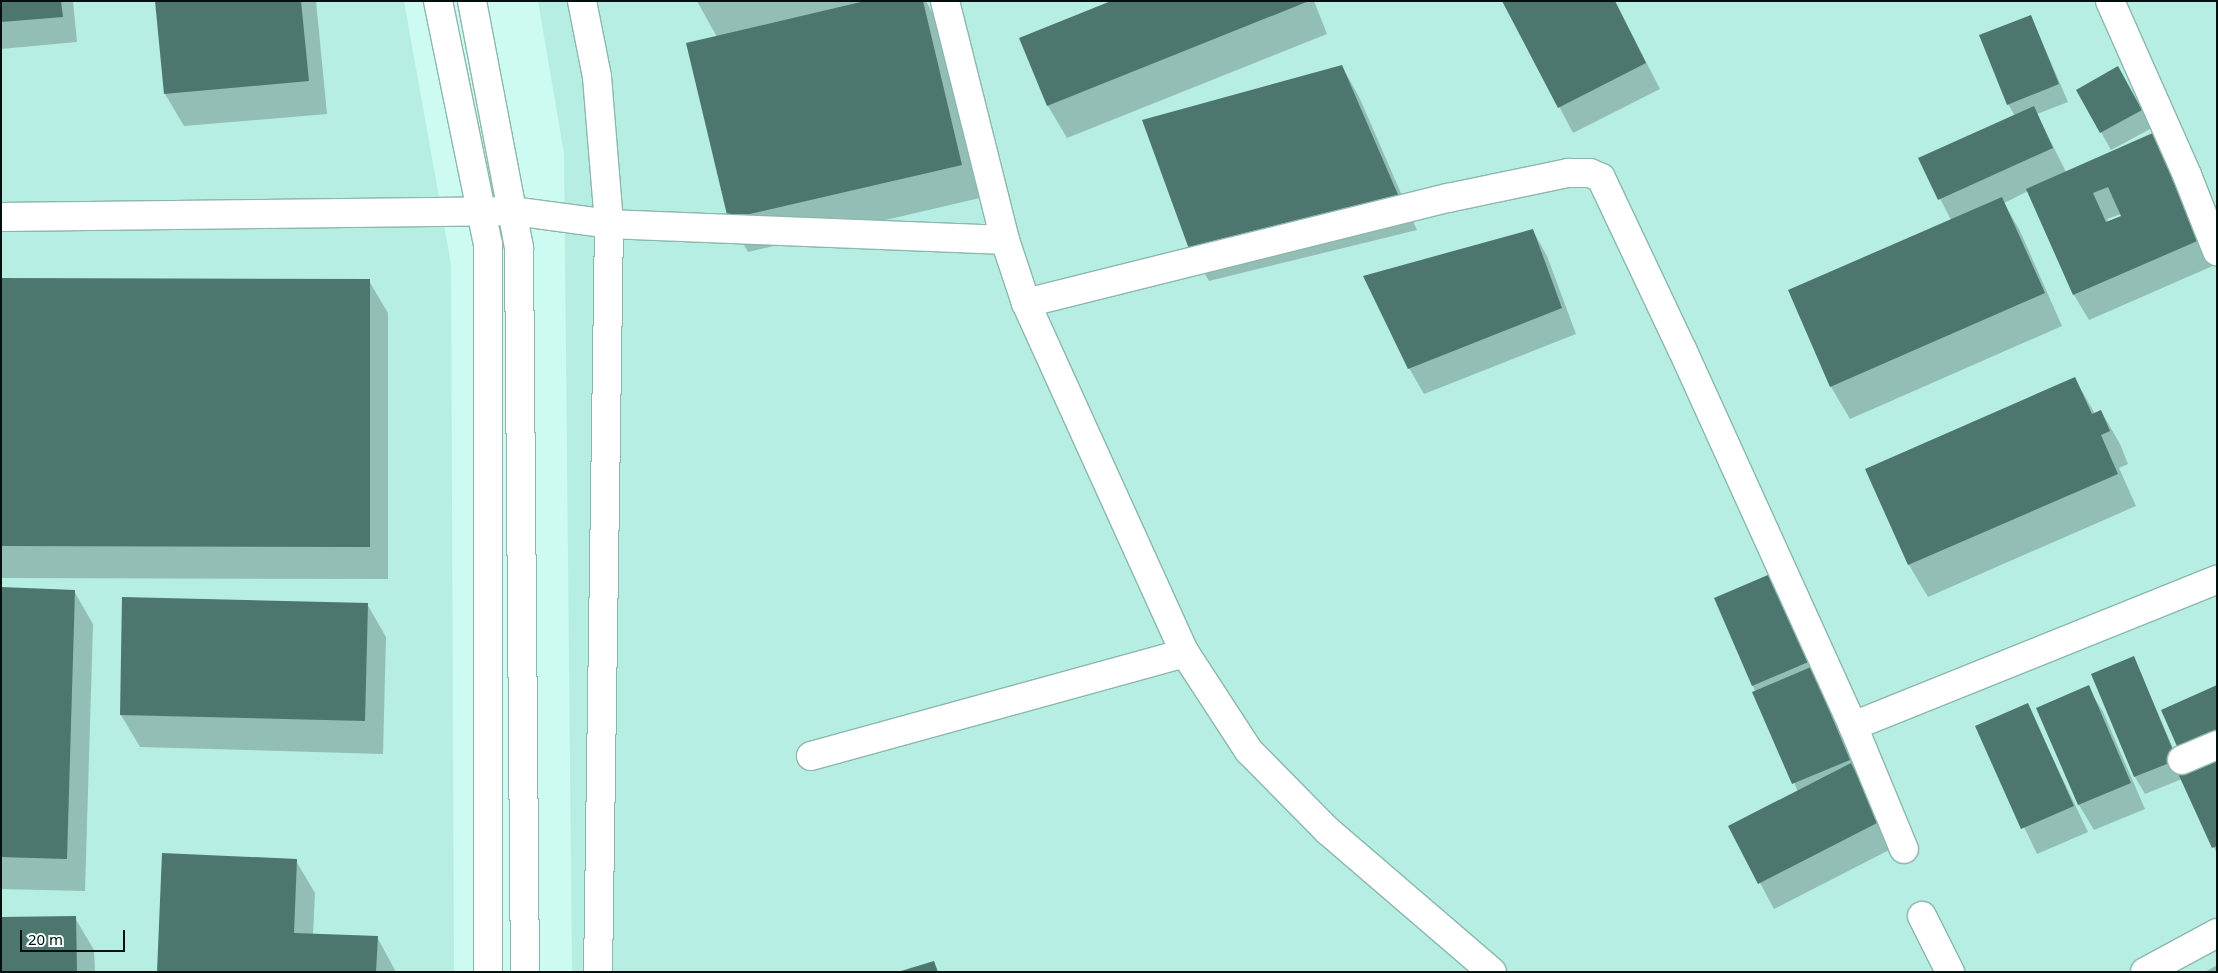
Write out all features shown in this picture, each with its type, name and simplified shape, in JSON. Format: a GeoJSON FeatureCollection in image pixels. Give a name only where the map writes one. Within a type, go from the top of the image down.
{"type":"FeatureCollection","features":[{"type":"Feature","properties":{"kind":"street"},"geometry":{"type":"LineString","coordinates":[[438,1],[488,244],[488,972]]}},
{"type":"Feature","properties":{"kind":"street"},"geometry":{"type":"LineString","coordinates":[[472,1],[519,248],[525,972]]}},
{"type":"Feature","properties":{"kind":"street"},"geometry":{"type":"LineString","coordinates":[[582,1],[596,77],[609,224],[598,972]]}},
{"type":"Feature","properties":{"kind":"street"},"geometry":{"type":"LineString","coordinates":[[945,1],[1005,240],[1026,303],[1184,653],[1249,751],[1328,831],[1492,972]]}},
{"type":"Feature","properties":{"kind":"street"},"geometry":{"type":"LineString","coordinates":[[2110,1],[2187,175],[2217,251]]}},
{"type":"Feature","properties":{"kind":"street"},"geometry":{"type":"LineString","coordinates":[[1026,303],[1458,196],[1568,173],[1590,173],[1601,178],[1682,349],[1853,726],[1904,849]]}},
{"type":"Feature","properties":{"kind":"street"},"geometry":{"type":"LineString","coordinates":[[1,217],[513,211],[609,224],[1005,240]]}},
{"type":"Feature","properties":{"kind":"street"},"geometry":{"type":"LineString","coordinates":[[1853,726],[2217,580]]}},
{"type":"Feature","properties":{"kind":"street"},"geometry":{"type":"LineString","coordinates":[[811,756],[1184,653]]}},
{"type":"Feature","properties":{"kind":"street"},"geometry":{"type":"LineString","coordinates":[[2182,760],[2217,745]]}},
{"type":"Feature","properties":{"kind":"street"},"geometry":{"type":"LineString","coordinates":[[1922,916],[1950,972]]}},
{"type":"Feature","properties":{"kind":"street"},"geometry":{"type":"LineString","coordinates":[[2145,972],[2217,933]]}},
{"type":"Feature","properties":{"kind":"shaded area"},"geometry":{"type":"Polygon","coordinates":[[[1,1],[404,1],[451,264],[454,972],[1,972],[1,1]]]}},
{"type":"Feature","properties":{"kind":"shaded area"},"geometry":{"type":"Polygon","coordinates":[[[538,1],[2217,1],[2217,972],[572,972],[564,154],[538,1]]]}},
{"type":"Feature","properties":{"kind":"building"},"geometry":{"type":"Polygon","coordinates":[[[1,1],[61,1],[63,17],[1,22],[1,1]]]}},
{"type":"Feature","properties":{"kind":"building"},"geometry":{"type":"Polygon","coordinates":[[[155,1],[301,1],[309,81],[164,94],[155,1]]]}},
{"type":"Feature","properties":{"kind":"building"},"geometry":{"type":"Polygon","coordinates":[[[865,1],[923,1],[962,165],[728,219],[686,43],[865,1]]]}},
{"type":"Feature","properties":{"kind":"building"},"geometry":{"type":"Polygon","coordinates":[[[1111,1],[1309,1],[1047,106],[1019,38],[1111,1]]]}},
{"type":"Feature","properties":{"kind":"building"},"geometry":{"type":"Polygon","coordinates":[[[1502,1],[1615,1],[1646,63],[1558,108],[1502,1]]]}},
{"type":"Feature","properties":{"kind":"building"},"geometry":{"type":"Polygon","coordinates":[[[2031,15],[2059,84],[2007,105],[1979,35],[2031,15]]]}},
{"type":"Feature","properties":{"kind":"building"},"geometry":{"type":"Polygon","coordinates":[[[1342,65],[1399,197],[1189,249],[1142,120],[1342,65]]]}},
{"type":"Feature","properties":{"kind":"building"},"geometry":{"type":"Polygon","coordinates":[[[2118,66],[2142,110],[2100,133],[2076,90],[2118,66]]]}},
{"type":"Feature","properties":{"kind":"building"},"geometry":{"type":"Polygon","coordinates":[[[2034,106],[2053,148],[1938,200],[1918,158],[2034,106]]]}},
{"type":"Feature","properties":{"kind":"building"},"geometry":{"type":"Polygon","coordinates":[[[2155,132],[2202,239],[2073,295],[2026,189],[2155,132]],[[2108,187],[2093,193],[2106,222],[2121,216],[2108,187]]]}},
{"type":"Feature","properties":{"kind":"building"},"geometry":{"type":"Polygon","coordinates":[[[2002,197],[2045,293],[1830,387],[1788,290],[2002,197]]]}},
{"type":"Feature","properties":{"kind":"building"},"geometry":{"type":"Polygon","coordinates":[[[1533,229],[1562,308],[1408,369],[1363,276],[1533,229]]]}},
{"type":"Feature","properties":{"kind":"building"},"geometry":{"type":"Polygon","coordinates":[[[1,278],[370,279],[370,547],[1,546],[1,278]]]}},
{"type":"Feature","properties":{"kind":"building"},"geometry":{"type":"Polygon","coordinates":[[[2075,377],[2092,414],[2101,410],[2110,431],[2101,435],[2118,474],[1908,565],[1865,469],[2075,377]]]}},
{"type":"Feature","properties":{"kind":"building"},"geometry":{"type":"Polygon","coordinates":[[[1775,572],[1813,660],[1752,686],[1714,598],[1775,572]]]}},
{"type":"Feature","properties":{"kind":"building"},"geometry":{"type":"Polygon","coordinates":[[[1,587],[75,590],[67,859],[1,857],[1,587]]]}},
{"type":"Feature","properties":{"kind":"building"},"geometry":{"type":"Polygon","coordinates":[[[122,597],[368,603],[365,721],[120,715],[122,597]]]}},
{"type":"Feature","properties":{"kind":"building"},"geometry":{"type":"Polygon","coordinates":[[[2134,656],[2177,760],[2134,777],[2091,674],[2134,656]]]}},
{"type":"Feature","properties":{"kind":"building"},"geometry":{"type":"Polygon","coordinates":[[[1811,667],[1850,760],[1792,784],[1752,692],[1811,667]]]}},
{"type":"Feature","properties":{"kind":"building"},"geometry":{"type":"Polygon","coordinates":[[[2089,685],[2131,783],[2078,805],[2036,708],[2089,685]]]}},
{"type":"Feature","properties":{"kind":"building"},"geometry":{"type":"Polygon","coordinates":[[[2217,685],[2217,737],[2180,753],[2161,710],[2217,685]]]}},
{"type":"Feature","properties":{"kind":"building"},"geometry":{"type":"Polygon","coordinates":[[[2028,703],[2074,806],[2021,829],[1975,726],[2028,703]]]}},
{"type":"Feature","properties":{"kind":"building"},"geometry":{"type":"Polygon","coordinates":[[[2217,757],[2217,846],[2212,848],[2176,769],[2217,757]]]}},
{"type":"Feature","properties":{"kind":"building"},"geometry":{"type":"Polygon","coordinates":[[[1851,763],[1881,821],[1758,884],[1728,826],[1851,763]]]}},
{"type":"Feature","properties":{"kind":"building"},"geometry":{"type":"Polygon","coordinates":[[[162,853],[297,859],[294,933],[378,936],[376,972],[157,972],[162,853]]]}},
{"type":"Feature","properties":{"kind":"building"},"geometry":{"type":"Polygon","coordinates":[[[76,916],[77,972],[1,972],[1,917],[76,916]]]}},
{"type":"Feature","properties":{"kind":"building"},"geometry":{"type":"Polygon","coordinates":[[[934,961],[938,972],[901,972],[901,971],[934,961]]]}}]}
